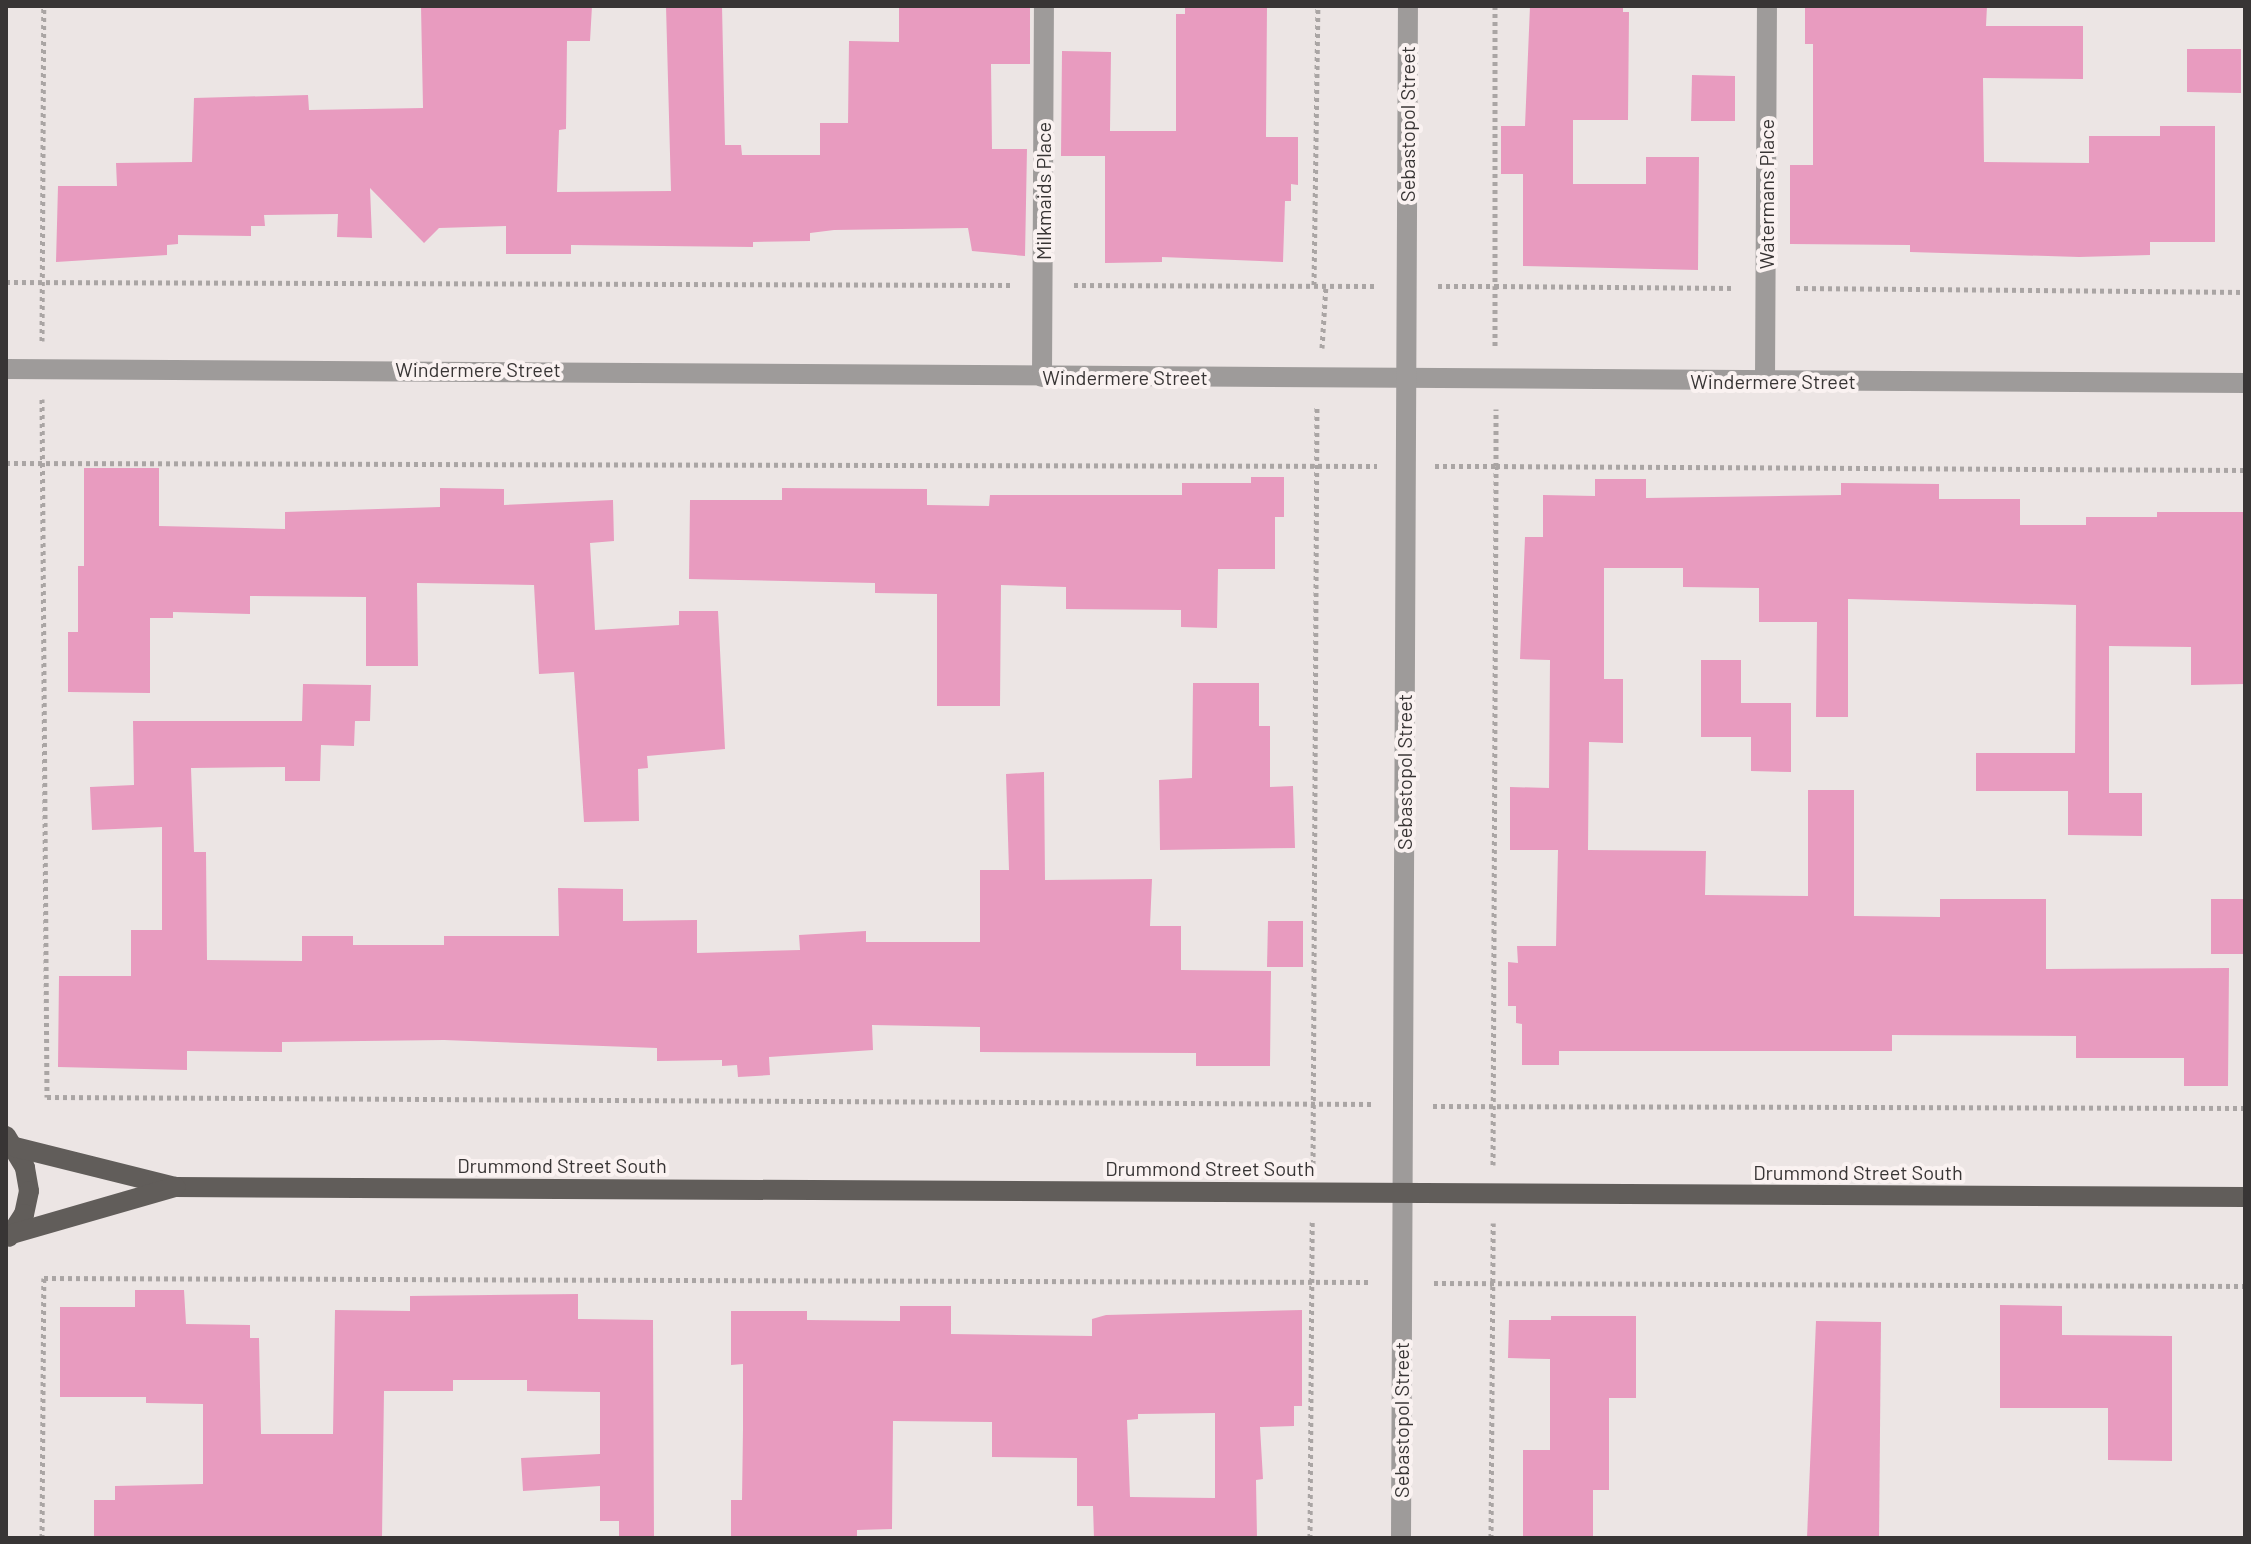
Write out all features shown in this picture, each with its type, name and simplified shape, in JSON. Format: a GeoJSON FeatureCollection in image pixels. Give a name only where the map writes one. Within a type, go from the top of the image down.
{"type":"FeatureCollection","features":[{"type":"Feature","properties":{"kind":"main road","name":"Drummond Street South"},"geometry":{"type":"LineString","coordinates":[[11,1141],[175,1187],[2245,1197]]}},
{"type":"Feature","properties":{"kind":"main road"},"geometry":{"type":"LineString","coordinates":[[9,1237],[29,1191],[11,1141]]}},
{"type":"Feature","properties":{"kind":"main road","name":"Drummond Street South"},"geometry":{"type":"LineString","coordinates":[[9,1237],[175,1187]]}},
{"type":"Feature","properties":{"kind":"street","name":"Milkmaids Place"},"geometry":{"type":"LineString","coordinates":[[1042,377],[1044,6]]}},
{"type":"Feature","properties":{"kind":"street","name":"Sebastopol Street"},"geometry":{"type":"LineString","coordinates":[[1401,1538],[1408,6]]}},
{"type":"Feature","properties":{"kind":"street","name":"Watermans Place"},"geometry":{"type":"LineString","coordinates":[[1765,381],[1767,6]]}},
{"type":"Feature","properties":{"kind":"street","name":"Windermere Street"},"geometry":{"type":"LineString","coordinates":[[6,369],[605,369],[1042,377],[2245,383]]}},
{"type":"Feature","properties":{"kind":"path"},"geometry":{"type":"LineString","coordinates":[[44,6],[41,463],[47,1097],[2245,1108]]}},
{"type":"Feature","properties":{"kind":"path"},"geometry":{"type":"LineString","coordinates":[[1314,285],[1318,6]]}},
{"type":"Feature","properties":{"kind":"path"},"geometry":{"type":"LineString","coordinates":[[1491,1538],[1495,6]]}},
{"type":"Feature","properties":{"kind":"path"},"geometry":{"type":"LineString","coordinates":[[6,282],[1326,285],[2245,292]]}},
{"type":"Feature","properties":{"kind":"path"},"geometry":{"type":"LineString","coordinates":[[1310,1538],[1314,466],[1326,285]]}},
{"type":"Feature","properties":{"kind":"path"},"geometry":{"type":"LineString","coordinates":[[6,463],[2245,470]]}},
{"type":"Feature","properties":{"kind":"path"},"geometry":{"type":"LineString","coordinates":[[42,1538],[44,1278],[2245,1286]]}},
{"type":"Feature","properties":{"kind":"building"},"geometry":{"type":"Polygon","coordinates":[[[421,6],[592,6],[590,41],[567,41],[566,129],[559,130],[557,192],[671,191],[666,6],[722,6],[725,145],[741,145],[742,155],[820,155],[820,123],[848,123],[849,41],[899,42],[899,6],[1030,6],[1030,64],[991,64],[992,149],[1027,149],[1025,256],[972,251],[968,228],[834,230],[810,233],[810,241],[753,242],[753,247],[571,245],[571,254],[506,254],[506,226],[439,228],[424,243],[370,188],[372,238],[337,237],[338,214],[264,215],[265,226],[251,226],[251,236],[178,235],[178,244],[167,245],[167,255],[56,262],[58,186],[117,186],[116,163],[192,162],[194,98],[308,95],[309,110],[423,108],[421,6]]]}},
{"type":"Feature","properties":{"kind":"building"},"geometry":{"type":"Polygon","coordinates":[[[1185,6],[1267,6],[1266,137],[1298,137],[1298,185],[1291,184],[1291,201],[1285,201],[1283,262],[1162,257],[1162,262],[1105,263],[1105,156],[1061,156],[1062,51],[1111,52],[1110,131],[1176,131],[1176,14],[1185,14],[1185,6]]]}},
{"type":"Feature","properties":{"kind":"building"},"geometry":{"type":"Polygon","coordinates":[[[1530,6],[1623,6],[1623,12],[1629,12],[1628,120],[1573,120],[1573,184],[1646,184],[1646,157],[1699,157],[1698,270],[1523,266],[1523,174],[1501,174],[1501,126],[1525,126],[1530,6]]]}},
{"type":"Feature","properties":{"kind":"building"},"geometry":{"type":"Polygon","coordinates":[[[1805,6],[1987,6],[1986,26],[2083,26],[2083,79],[1983,78],[1984,162],[2089,163],[2089,136],[2160,136],[2160,126],[2215,126],[2215,242],[2150,242],[2150,255],[2079,257],[1910,252],[1910,245],[1790,244],[1790,165],[1813,165],[1813,44],[1805,44],[1805,6]]]}},
{"type":"Feature","properties":{"kind":"building"},"geometry":{"type":"Polygon","coordinates":[[[2187,49],[2241,49],[2241,93],[2187,92],[2187,49]]]}},
{"type":"Feature","properties":{"kind":"building"},"geometry":{"type":"Polygon","coordinates":[[[1692,75],[1735,76],[1735,121],[1691,121],[1692,75]]]}},
{"type":"Feature","properties":{"kind":"building"},"geometry":{"type":"Polygon","coordinates":[[[84,468],[159,468],[159,526],[285,529],[285,512],[440,507],[440,488],[504,489],[504,505],[613,500],[614,541],[590,543],[595,630],[679,625],[679,611],[718,611],[725,749],[647,756],[648,768],[638,769],[639,821],[584,822],[574,672],[539,674],[534,585],[417,583],[418,666],[366,666],[366,597],[250,596],[250,614],[173,612],[173,618],[150,618],[150,693],[68,692],[68,632],[78,632],[78,566],[84,566],[84,468]]]}},
{"type":"Feature","properties":{"kind":"building"},"geometry":{"type":"Polygon","coordinates":[[[1251,477],[1284,477],[1284,517],[1275,517],[1275,569],[1218,569],[1217,628],[1181,627],[1181,610],[1066,609],[1066,587],[1001,585],[1000,706],[937,706],[937,594],[875,593],[875,583],[689,579],[690,500],[782,500],[782,488],[927,489],[927,505],[989,506],[990,495],[1182,495],[1182,483],[1251,483],[1251,477]]]}},
{"type":"Feature","properties":{"kind":"building"},"geometry":{"type":"Polygon","coordinates":[[[1595,479],[1646,479],[1646,498],[1841,495],[1841,483],[1939,484],[1939,499],[2020,499],[2020,525],[2086,525],[2086,517],[2157,517],[2157,512],[2245,512],[2245,684],[2191,685],[2191,647],[2109,646],[2109,793],[2142,793],[2142,836],[2068,835],[2068,791],[1976,791],[1976,753],[2075,753],[2076,605],[1848,599],[1848,717],[1816,717],[1817,622],[1759,622],[1759,588],[1683,587],[1683,568],[1604,568],[1604,679],[1623,679],[1623,743],[1589,742],[1588,850],[1706,851],[1705,895],[1808,896],[1808,790],[1854,790],[1854,916],[1940,917],[1940,899],[2046,899],[2046,969],[2229,968],[2228,1086],[2184,1086],[2184,1058],[2076,1058],[2076,1036],[1892,1035],[1892,1051],[1559,1051],[1559,1065],[1522,1065],[1522,1024],[1516,1023],[1516,1006],[1508,1006],[1508,962],[1518,963],[1517,946],[1556,946],[1558,850],[1510,850],[1510,787],[1549,788],[1550,660],[1520,659],[1525,537],[1543,537],[1543,495],[1595,496],[1595,479]]]}},
{"type":"Feature","properties":{"kind":"building"},"geometry":{"type":"Polygon","coordinates":[[[1701,660],[1741,660],[1741,703],[1791,703],[1791,772],[1751,771],[1751,737],[1701,737],[1701,660]]]}},
{"type":"Feature","properties":{"kind":"building"},"geometry":{"type":"Polygon","coordinates":[[[1193,683],[1259,683],[1259,726],[1270,726],[1270,787],[1293,786],[1295,848],[1160,850],[1159,780],[1192,778],[1193,683]]]}},
{"type":"Feature","properties":{"kind":"building"},"geometry":{"type":"Polygon","coordinates":[[[303,684],[371,685],[370,721],[355,721],[354,746],[321,745],[320,781],[285,781],[285,767],[191,768],[194,852],[206,852],[207,960],[302,961],[302,936],[353,936],[353,945],[444,945],[444,936],[559,936],[558,888],[623,889],[623,921],[697,920],[697,953],[800,950],[799,935],[866,931],[866,942],[980,942],[980,870],[1009,870],[1006,774],[1044,772],[1045,880],[1152,879],[1150,926],[1181,926],[1181,970],[1271,971],[1270,1066],[1196,1066],[1196,1053],[980,1052],[980,1027],[872,1025],[873,1050],[769,1057],[770,1075],[738,1077],[737,1065],[722,1066],[722,1060],[657,1061],[657,1048],[444,1040],[282,1042],[282,1052],[187,1051],[187,1070],[58,1067],[59,976],[131,976],[131,930],[162,930],[162,827],[92,830],[90,787],[134,785],[133,721],[302,721],[303,684]]]}},
{"type":"Feature","properties":{"kind":"building"},"geometry":{"type":"Polygon","coordinates":[[[2211,899],[2245,899],[2245,954],[2211,954],[2211,899]]]}},
{"type":"Feature","properties":{"kind":"building"},"geometry":{"type":"Polygon","coordinates":[[[1268,921],[1303,921],[1303,967],[1267,967],[1268,921]]]}},
{"type":"Feature","properties":{"kind":"building"},"geometry":{"type":"Polygon","coordinates":[[[135,1290],[184,1290],[186,1324],[250,1325],[250,1338],[259,1338],[261,1434],[333,1434],[335,1310],[410,1311],[410,1296],[578,1294],[578,1319],[653,1320],[654,1538],[619,1538],[619,1521],[600,1521],[600,1486],[523,1491],[521,1458],[600,1454],[600,1392],[527,1391],[527,1380],[453,1380],[453,1391],[384,1391],[382,1538],[94,1538],[94,1500],[115,1500],[115,1486],[203,1484],[203,1404],[146,1403],[146,1397],[60,1397],[60,1307],[135,1307],[135,1290]]]}},
{"type":"Feature","properties":{"kind":"building"},"geometry":{"type":"Polygon","coordinates":[[[2000,1305],[2062,1306],[2062,1335],[2172,1336],[2172,1461],[2108,1460],[2108,1408],[2000,1408],[2000,1305]]]}},
{"type":"Feature","properties":{"kind":"building"},"geometry":{"type":"Polygon","coordinates":[[[900,1306],[951,1306],[951,1334],[1092,1336],[1092,1319],[1106,1315],[1302,1310],[1302,1406],[1294,1406],[1294,1426],[1260,1427],[1263,1479],[1256,1480],[1257,1538],[1094,1538],[1093,1506],[1077,1506],[1077,1458],[992,1457],[992,1422],[893,1421],[892,1529],[857,1530],[857,1538],[731,1538],[731,1500],[742,1500],[743,1364],[731,1365],[731,1311],[807,1311],[807,1320],[900,1321],[900,1306]],[[1215,1413],[1138,1414],[1138,1419],[1127,1420],[1130,1497],[1215,1498],[1215,1413]]]}},
{"type":"Feature","properties":{"kind":"building"},"geometry":{"type":"Polygon","coordinates":[[[1551,1316],[1636,1316],[1636,1398],[1609,1398],[1609,1490],[1593,1490],[1593,1538],[1523,1538],[1523,1450],[1550,1450],[1550,1359],[1508,1358],[1509,1320],[1551,1320],[1551,1316]]]}},
{"type":"Feature","properties":{"kind":"building"},"geometry":{"type":"Polygon","coordinates":[[[1816,1321],[1881,1322],[1879,1538],[1807,1538],[1816,1321]]]}}]}
